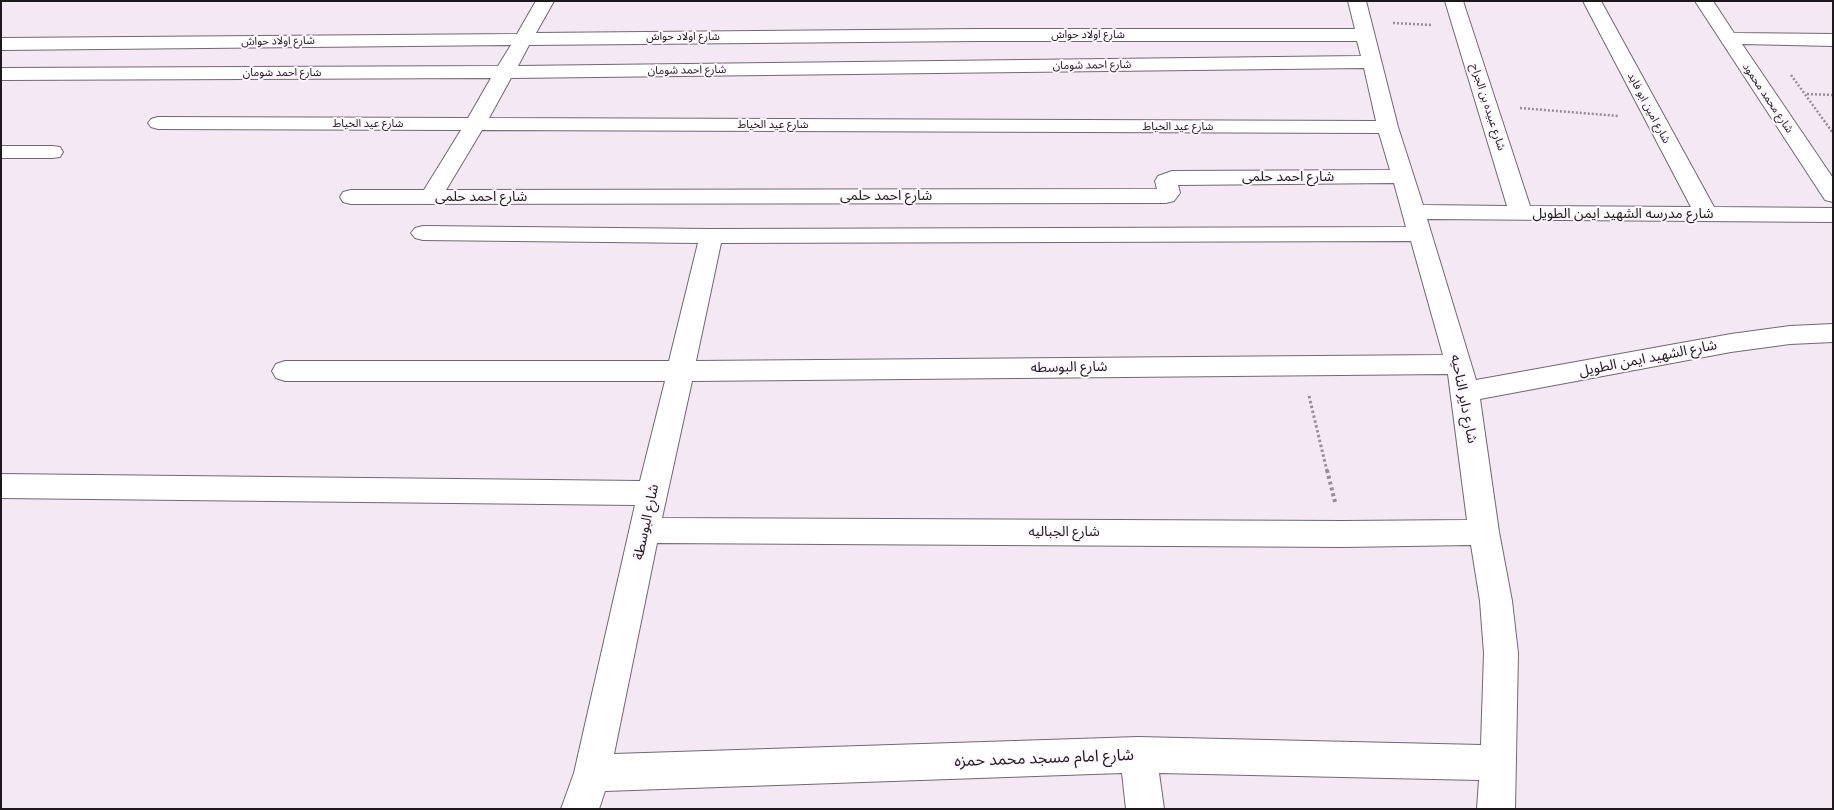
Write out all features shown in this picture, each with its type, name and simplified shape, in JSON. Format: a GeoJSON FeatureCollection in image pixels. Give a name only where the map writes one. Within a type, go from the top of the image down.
{"type":"FeatureCollection","features":[{"type":"Feature","properties":{"kind":"street"},"geometry":{"type":"LineString","coordinates":[[430,197],[475,124],[545,1]]}},
{"type":"Feature","properties":{"kind":"street","name":"شارع عبيده بن الجراح"},"geometry":{"type":"LineString","coordinates":[[1454,1],[1521,213]]}},
{"type":"Feature","properties":{"kind":"street","name":"شارع امين ابو فايد"},"geometry":{"type":"LineString","coordinates":[[1592,1],[1706,214]]}},
{"type":"Feature","properties":{"kind":"street","name":"شارع محمد محمود"},"geometry":{"type":"LineString","coordinates":[[1704,1],[1833,195]]}},
{"type":"Feature","properties":{"kind":"street","name":"شارع اولاد حواش"},"geometry":{"type":"LineString","coordinates":[[1,44],[978,35],[1361,19]]}},
{"type":"Feature","properties":{"kind":"street","name":"شارع داير الناحيه"},"geometry":{"type":"LineString","coordinates":[[1361,19],[1388,127],[1459,364],[1465,392],[1484,532],[1496,601],[1501,653],[1496,809]]}},
{"type":"Feature","properties":{"kind":"street"},"geometry":{"type":"LineString","coordinates":[[1728,38],[1833,40]]}},
{"type":"Feature","properties":{"kind":"street","name":"شارع احمد شومان"},"geometry":{"type":"LineString","coordinates":[[1,74],[505,72],[1372,62]]}},
{"type":"Feature","properties":{"kind":"street","name":"شارع عيد الخياط"},"geometry":{"type":"LineString","coordinates":[[158,123],[1388,127]]}},
{"type":"Feature","properties":{"kind":"street"},"geometry":{"type":"LineString","coordinates":[[1,152],[52,152]]}},
{"type":"Feature","properties":{"kind":"street","name":"شارع احمد حلمى"},"geometry":{"type":"LineString","coordinates":[[351,197],[1166,196],[1169,193],[1166,181],[1172,178],[1403,176]]}},
{"type":"Feature","properties":{"kind":"street","name":"شارع مدرسه الشهيد ايمن الطويل"},"geometry":{"type":"LineString","coordinates":[[423,233],[711,236],[1417,223],[1521,213],[1833,215]]}},
{"type":"Feature","properties":{"kind":"street","name":"شارع البوسطة"},"geometry":{"type":"LineString","coordinates":[[580,809],[592,773],[652,493],[711,236]]}},
{"type":"Feature","properties":{"kind":"street","name":"شارع الشهيد ايمن الطويل"},"geometry":{"type":"LineString","coordinates":[[1465,392],[1731,343],[1790,335],[1833,333]]}},
{"type":"Feature","properties":{"kind":"street","name":"شارع البوسطه"},"geometry":{"type":"LineString","coordinates":[[286,371],[680,372],[1301,364],[1459,364]]}},
{"type":"Feature","properties":{"kind":"street"},"geometry":{"type":"LineString","coordinates":[[1,486],[652,493]]}},
{"type":"Feature","properties":{"kind":"street","name":"شارع الجباليه"},"geometry":{"type":"LineString","coordinates":[[644,530],[1343,534],[1484,532]]}},
{"type":"Feature","properties":{"kind":"street"},"geometry":{"type":"LineString","coordinates":[[1138,755],[1145,809]]}},
{"type":"Feature","properties":{"kind":"street","name":"شارع امام مسجد محمد حمزه"},"geometry":{"type":"LineString","coordinates":[[592,773],[1138,755],[1497,763]]}},
{"type":"Feature","properties":{"kind":"path"},"geometry":{"type":"LineString","coordinates":[[1361,19],[1462,28]]}},
{"type":"Feature","properties":{"kind":"path"},"geometry":{"type":"LineString","coordinates":[[1763,40],[1807,94],[1833,133]]}},
{"type":"Feature","properties":{"kind":"path"},"geometry":{"type":"LineString","coordinates":[[1807,94],[1833,95]]}},
{"type":"Feature","properties":{"kind":"path"},"geometry":{"type":"LineString","coordinates":[[1487,106],[1654,118]]}},
{"type":"Feature","properties":{"kind":"path"},"geometry":{"type":"LineString","coordinates":[[1301,364],[1343,534]]}}]}
